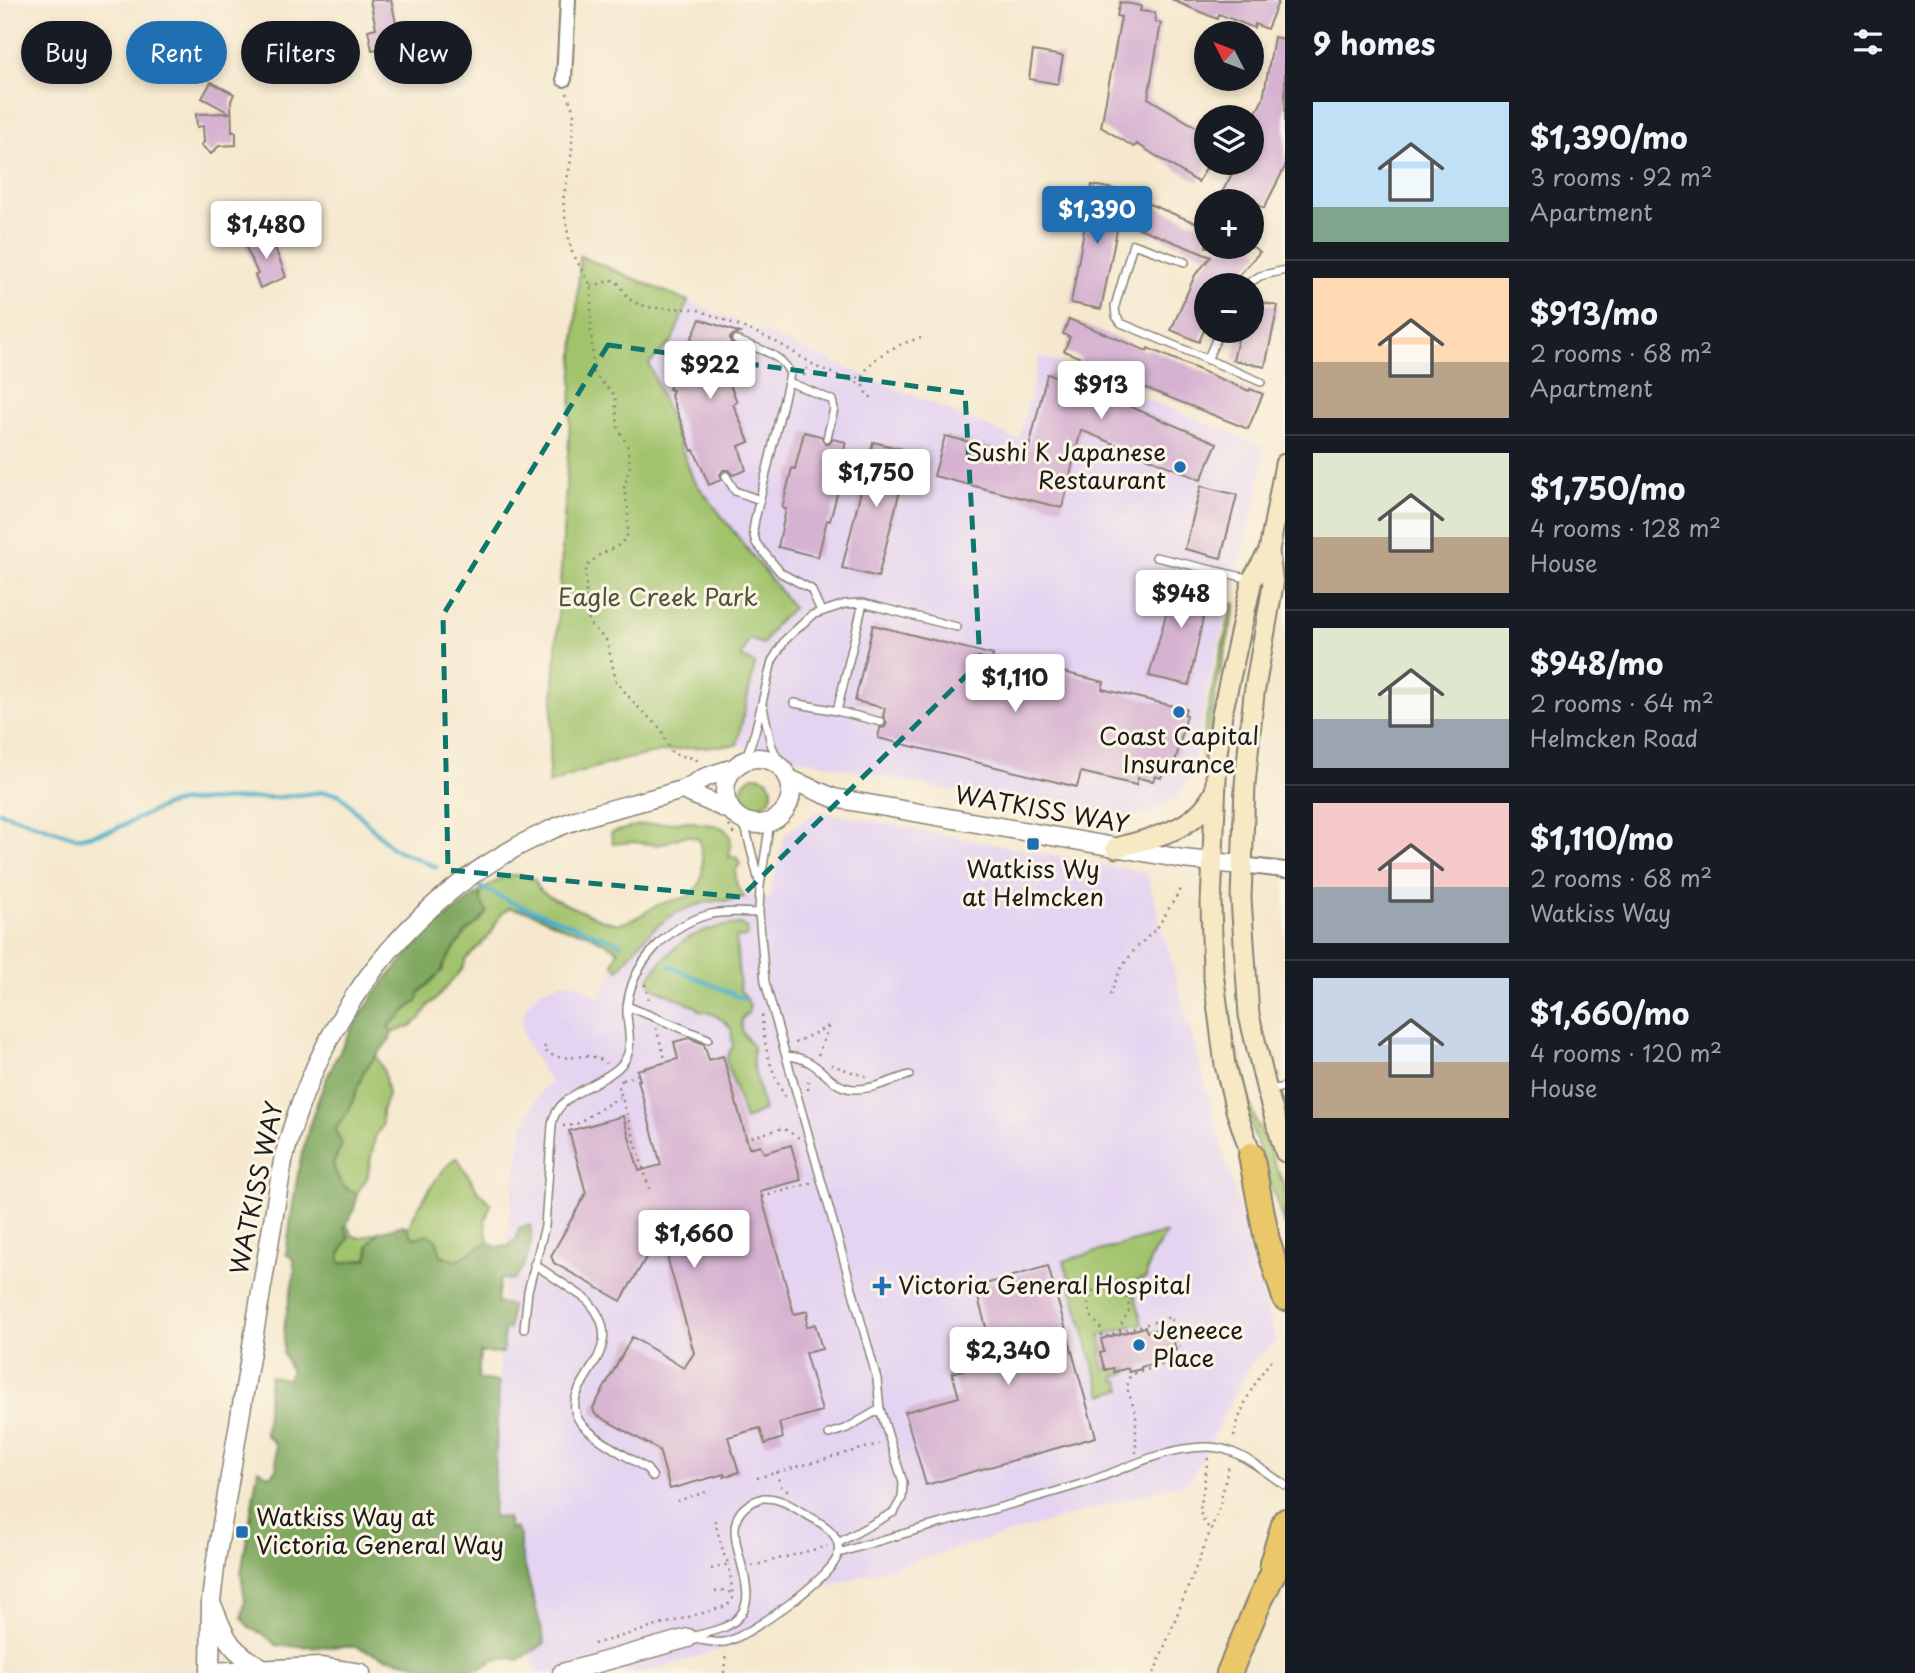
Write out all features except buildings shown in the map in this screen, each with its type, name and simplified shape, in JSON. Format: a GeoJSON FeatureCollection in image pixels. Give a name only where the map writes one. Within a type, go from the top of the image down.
{"type":"FeatureCollection","features":[{"type":"Feature","properties":{"kind":"highway"},"geometry":{"type":"LineString","coordinates":[[1251,1155],[1267,1240],[1285,1298]]}},
{"type":"Feature","properties":{"kind":"highway"},"geometry":{"type":"LineString","coordinates":[[1260,1600],[1285,1521]]}},
{"type":"Feature","properties":{"kind":"highway"},"geometry":{"type":"LineString","coordinates":[[1229,1673],[1285,1549]]}},
{"type":"Feature","properties":{"kind":"main road"},"geometry":{"type":"LineString","coordinates":[[1285,464],[1269,551],[1273,585],[1254,694],[1241,865],[1249,1014],[1276,1089],[1285,1152]]}},
{"type":"Feature","properties":{"kind":"main road"},"geometry":{"type":"LineString","coordinates":[[1269,551],[1252,580],[1222,714],[1215,790],[1213,972],[1227,1075],[1285,1255]]}},
{"type":"Feature","properties":{"kind":"main road"},"geometry":{"type":"LineString","coordinates":[[1116,848],[1164,835],[1187,824],[1208,806],[1215,790]]}},
{"type":"Feature","properties":{"kind":"street"},"geometry":{"type":"LineString","coordinates":[[564,79],[568,0]]}},
{"type":"Feature","properties":{"kind":"street"},"geometry":{"type":"LineString","coordinates":[[683,790],[726,814],[744,822],[770,822],[782,814],[789,802],[791,791],[785,773],[770,760],[758,758],[740,764],[727,778],[724,788],[726,814]]}},
{"type":"Feature","properties":{"kind":"street","name":"WATKISS WAY"},"geometry":{"type":"LineString","coordinates":[[209,1672],[211,1601],[228,1484],[283,1161],[299,1103],[338,1021],[372,971],[397,942],[440,900],[481,869],[525,843],[568,823],[683,790],[740,764]]}},
{"type":"Feature","properties":{"kind":"street","name":"WATKISS WAY"},"geometry":{"type":"LineString","coordinates":[[785,773],[834,798]]}},
{"type":"Feature","properties":{"kind":"street","name":"WATKISS WAY"},"geometry":{"type":"LineString","coordinates":[[789,802],[834,798],[1116,848],[1241,865]]}},
{"type":"Feature","properties":{"kind":"street"},"geometry":{"type":"LineString","coordinates":[[1241,865],[1285,870]]}},
{"type":"Feature","properties":{"kind":"street"},"geometry":{"type":"LineString","coordinates":[[211,1601],[229,1642],[242,1657],[264,1671]]}},
{"type":"Feature","properties":{"kind":"street"},"geometry":{"type":"LineString","coordinates":[[562,1673],[688,1638]]}},
{"type":"Feature","properties":{"kind":"street"},"geometry":{"type":"LineString","coordinates":[[209,1672],[320,1667],[361,1673]]}},
{"type":"Feature","properties":{"kind":"lane"},"geometry":{"type":"LineString","coordinates":[[1185,262],[1133,244],[1115,306],[1116,316],[1121,323],[1261,382]]}},
{"type":"Feature","properties":{"kind":"lane"},"geometry":{"type":"LineString","coordinates":[[1264,275],[1285,270]]}},
{"type":"Feature","properties":{"kind":"lane"},"geometry":{"type":"LineString","coordinates":[[736,340],[778,358],[788,368],[789,382],[753,531],[756,542],[781,573],[811,589],[821,611]]}},
{"type":"Feature","properties":{"kind":"lane"},"geometry":{"type":"LineString","coordinates":[[1207,360],[1215,343]]}},
{"type":"Feature","properties":{"kind":"lane"},"geometry":{"type":"LineString","coordinates":[[789,382],[827,397],[834,404],[827,438]]}},
{"type":"Feature","properties":{"kind":"lane"},"geometry":{"type":"LineString","coordinates":[[726,476],[735,491],[760,500]]}},
{"type":"Feature","properties":{"kind":"lane"},"geometry":{"type":"LineString","coordinates":[[1156,557],[1252,580]]}},
{"type":"Feature","properties":{"kind":"lane"},"geometry":{"type":"LineString","coordinates":[[837,711],[863,603]]}},
{"type":"Feature","properties":{"kind":"lane"},"geometry":{"type":"LineString","coordinates":[[740,764],[778,651],[793,630],[821,611],[845,604],[863,603],[957,627]]}},
{"type":"Feature","properties":{"kind":"lane"},"geometry":{"type":"LineString","coordinates":[[762,703],[769,737],[785,773]]}},
{"type":"Feature","properties":{"kind":"lane"},"geometry":{"type":"LineString","coordinates":[[794,703],[881,722]]}},
{"type":"Feature","properties":{"kind":"lane"},"geometry":{"type":"LineString","coordinates":[[744,822],[760,886]]}},
{"type":"Feature","properties":{"kind":"lane"},"geometry":{"type":"LineString","coordinates":[[770,822],[760,886],[759,913],[765,982],[786,1056],[815,1139],[859,1297],[877,1379],[880,1409],[903,1482],[902,1497],[888,1517],[838,1543]]}},
{"type":"Feature","properties":{"kind":"lane"},"geometry":{"type":"LineString","coordinates":[[524,1329],[534,1265],[545,1229],[552,1120],[555,1114],[564,1103],[614,1072],[628,1056],[628,1006],[639,969],[655,947],[672,932],[690,922],[714,914],[759,913]]}},
{"type":"Feature","properties":{"kind":"lane"},"geometry":{"type":"LineString","coordinates":[[628,1006],[708,1039]]}},
{"type":"Feature","properties":{"kind":"lane"},"geometry":{"type":"LineString","coordinates":[[786,1056],[808,1060],[837,1084],[852,1088],[867,1087],[909,1075]]}},
{"type":"Feature","properties":{"kind":"lane"},"geometry":{"type":"LineString","coordinates":[[534,1265],[586,1299],[601,1322],[603,1349],[577,1393],[577,1417],[586,1429],[647,1469],[653,1477]]}},
{"type":"Feature","properties":{"kind":"lane"},"geometry":{"type":"LineString","coordinates":[[830,1434],[880,1409]]}},
{"type":"Feature","properties":{"kind":"lane"},"geometry":{"type":"LineString","coordinates":[[839,1553],[1084,1483],[1136,1462],[1186,1449],[1210,1447],[1237,1452],[1285,1485]]}},
{"type":"Feature","properties":{"kind":"lane"},"geometry":{"type":"LineString","coordinates":[[763,1498],[780,1500],[830,1529],[838,1543],[839,1553],[835,1564],[825,1576],[761,1624],[726,1642],[688,1638],[725,1627],[736,1618],[747,1598],[748,1591],[734,1535],[735,1522],[747,1504],[763,1498]]}},
{"type":"Feature","properties":{"kind":"path"},"geometry":{"type":"LineString","coordinates":[[564,79],[574,112],[564,208],[571,250],[591,286],[590,331],[594,374],[615,396],[618,427],[628,452],[630,466],[624,488],[629,527],[625,541],[598,556],[586,567],[587,616],[594,630],[607,640],[613,672],[624,693],[661,729],[672,754],[698,760],[703,779]]}},
{"type":"Feature","properties":{"kind":"path"},"geometry":{"type":"LineString","coordinates":[[591,286],[613,280],[629,299],[638,304],[653,308],[684,307],[707,313],[780,344],[809,363],[863,385],[867,395],[874,399]]}},
{"type":"Feature","properties":{"kind":"path"},"geometry":{"type":"LineString","coordinates":[[851,380],[855,377],[862,378],[872,363],[898,346],[921,338]]}},
{"type":"Feature","properties":{"kind":"path"},"geometry":{"type":"LineString","coordinates":[[800,386],[809,363]]}},
{"type":"Feature","properties":{"kind":"path"},"geometry":{"type":"LineString","coordinates":[[726,814],[738,846]]}},
{"type":"Feature","properties":{"kind":"path"},"geometry":{"type":"LineString","coordinates":[[1110,995],[1121,968],[1135,949],[1157,928],[1181,889]]}},
{"type":"Feature","properties":{"kind":"path"},"geometry":{"type":"LineString","coordinates":[[645,979],[648,995]]}},
{"type":"Feature","properties":{"kind":"path"},"geometry":{"type":"LineString","coordinates":[[793,1044],[830,1024],[818,1056]]}},
{"type":"Feature","properties":{"kind":"path"},"geometry":{"type":"LineString","coordinates":[[657,1033],[666,1062]]}},
{"type":"Feature","properties":{"kind":"path"},"geometry":{"type":"LineString","coordinates":[[545,1046],[543,1050],[557,1058],[599,1058],[614,1072]]}},
{"type":"Feature","properties":{"kind":"path"},"geometry":{"type":"LineString","coordinates":[[828,1064],[873,1079]]}},
{"type":"Feature","properties":{"kind":"path"},"geometry":{"type":"LineString","coordinates":[[807,1097],[810,1069]]}},
{"type":"Feature","properties":{"kind":"path"},"geometry":{"type":"LineString","coordinates":[[637,1075],[622,1080],[619,1088],[650,1191]]}},
{"type":"Feature","properties":{"kind":"path"},"geometry":{"type":"LineString","coordinates":[[562,1135],[563,1126],[575,1125],[621,1096]]}},
{"type":"Feature","properties":{"kind":"path"},"geometry":{"type":"LineString","coordinates":[[746,1139],[783,1128],[799,1138]]}},
{"type":"Feature","properties":{"kind":"path"},"geometry":{"type":"LineString","coordinates":[[762,1197],[811,1183]]}},
{"type":"Feature","properties":{"kind":"path"},"geometry":{"type":"LineString","coordinates":[[1120,1331],[1130,1309],[1125,1289],[1122,1282],[1105,1282],[1096,1288],[1088,1301],[1089,1313],[1100,1326],[1102,1337],[1171,1317],[1183,1359],[1132,1374],[1129,1378],[1127,1388],[1138,1423],[1136,1462]]}},
{"type":"Feature","properties":{"kind":"path"},"geometry":{"type":"LineString","coordinates":[[1234,1437],[1240,1413],[1250,1392],[1272,1359]]}},
{"type":"Feature","properties":{"kind":"path"},"geometry":{"type":"LineString","coordinates":[[757,1478],[878,1445],[883,1437]]}},
{"type":"Feature","properties":{"kind":"path"},"geometry":{"type":"LineString","coordinates":[[1210,1447],[1200,1511],[1202,1519],[1211,1531]]}},
{"type":"Feature","properties":{"kind":"path"},"geometry":{"type":"LineString","coordinates":[[1154,1673],[1211,1531],[1224,1492],[1229,1464]]}},
{"type":"Feature","properties":{"kind":"path"},"geometry":{"type":"LineString","coordinates":[[776,1472],[781,1486],[793,1494]]}},
{"type":"Feature","properties":{"kind":"path"},"geometry":{"type":"LineString","coordinates":[[677,1501],[706,1492]]}},
{"type":"Feature","properties":{"kind":"path"},"geometry":{"type":"LineString","coordinates":[[594,1644],[727,1606],[732,1601],[729,1564],[714,1518]]}},
{"type":"Feature","properties":{"kind":"path"},"geometry":{"type":"LineString","coordinates":[[743,1572],[838,1543]]}},
{"type":"Feature","properties":{"kind":"path"},"geometry":{"type":"LineString","coordinates":[[711,1569],[729,1564]]}},
{"type":"Feature","properties":{"kind":"path"},"geometry":{"type":"LineString","coordinates":[[715,1592],[724,1590],[731,1593]]}},
{"type":"Feature","properties":{"kind":"path"},"geometry":{"type":"LineString","coordinates":[[724,1673],[726,1642]]}},
{"type":"Feature","properties":{"kind":"highlighted area"},"geometry":{"type":"Polygon","coordinates":[[[608,345],[965,393],[980,662],[741,897],[448,870],[443,615],[608,345]]]}},
{"type":"Feature","properties":{"kind":"shaded area"},"geometry":{"type":"Polygon","coordinates":[[[688,301],[1019,440],[1040,356],[1265,447],[1257,495],[1208,687],[1193,770],[1177,797],[1149,813],[1113,819],[926,786],[737,745],[755,664],[741,658],[749,638],[769,634],[793,608],[693,479],[649,363],[672,341],[688,301]]]}},
{"type":"Feature","properties":{"kind":"shaded area","name":"Victoria General Hospital"},"geometry":{"type":"Polygon","coordinates":[[[818,811],[1147,873],[1276,1341],[1251,1364],[1190,1481],[824,1587],[742,1643],[642,1673],[536,1673],[491,1519],[507,1231],[523,1126],[542,1088],[551,1084],[525,1041],[522,1025],[525,1009],[540,990],[563,982],[579,985],[600,999],[616,962],[675,907],[735,892],[769,899],[785,834],[818,811]]]}},
{"type":"Feature","properties":{"kind":"green space","name":"Eagle Creek Park"},"geometry":{"type":"Polygon","coordinates":[[[580,256],[688,301],[672,341],[649,364],[693,479],[793,608],[775,625],[763,644],[749,639],[741,657],[755,664],[737,745],[665,751],[617,761],[548,784],[580,256]]]}},
{"type":"Feature","properties":{"kind":"green space"},"geometry":{"type":"Polygon","coordinates":[[[1233,603],[1236,604],[1216,690],[1204,770],[1202,755],[1207,713],[1233,603]]]}},
{"type":"Feature","properties":{"kind":"green space"},"geometry":{"type":"Polygon","coordinates":[[[757,776],[768,780],[772,791],[768,802],[757,806],[746,802],[742,791],[746,780],[757,776]]]}},
{"type":"Feature","properties":{"kind":"green space"},"geometry":{"type":"Polygon","coordinates":[[[687,821],[721,827],[730,836],[729,857],[736,856],[740,864],[735,871],[737,886],[744,897],[707,902],[678,912],[646,936],[619,970],[613,964],[618,950],[586,933],[567,929],[530,912],[509,908],[500,915],[491,934],[466,959],[462,969],[429,1005],[420,1019],[392,1033],[388,1027],[418,1000],[419,993],[442,971],[466,932],[480,921],[480,892],[506,876],[518,875],[535,880],[545,894],[588,914],[614,923],[630,921],[658,905],[686,897],[695,890],[702,869],[699,839],[687,835],[658,845],[633,842],[613,844],[611,833],[639,825],[687,821]]]}},
{"type":"Feature","properties":{"kind":"green space"},"geometry":{"type":"Polygon","coordinates":[[[480,892],[481,902],[487,912],[466,932],[442,971],[419,993],[418,1000],[388,1027],[392,1033],[390,1039],[364,1071],[349,1110],[335,1130],[342,1144],[333,1164],[343,1186],[357,1193],[354,1211],[344,1227],[349,1237],[340,1254],[340,1263],[367,1259],[368,1246],[378,1232],[404,1225],[414,1238],[428,1234],[437,1241],[441,1255],[456,1261],[488,1242],[496,1247],[509,1246],[517,1238],[519,1228],[530,1225],[530,1247],[522,1268],[514,1280],[500,1279],[497,1303],[511,1305],[509,1330],[504,1330],[503,1353],[480,1353],[478,1379],[499,1382],[493,1517],[507,1518],[510,1530],[516,1528],[520,1536],[520,1548],[545,1643],[519,1660],[497,1659],[479,1669],[442,1670],[384,1657],[357,1647],[278,1646],[263,1634],[249,1628],[242,1618],[245,1600],[241,1573],[258,1469],[269,1476],[277,1469],[275,1444],[265,1434],[270,1376],[288,1379],[291,1372],[283,1353],[285,1321],[295,1271],[293,1259],[286,1254],[299,1171],[312,1119],[326,1080],[344,1043],[389,975],[447,917],[480,892]]]}},
{"type":"Feature","properties":{"kind":"green space"},"geometry":{"type":"Polygon","coordinates":[[[741,924],[747,928],[748,934],[736,938],[740,990],[750,1006],[748,1013],[741,1020],[742,1031],[753,1047],[753,1065],[764,1110],[745,1120],[726,1059],[733,1046],[731,1028],[716,1016],[699,1011],[698,1008],[654,988],[649,978],[668,955],[688,939],[711,929],[741,924]]]}},
{"type":"Feature","properties":{"kind":"green space"},"geometry":{"type":"Polygon","coordinates":[[[1237,1050],[1253,1114],[1285,1187],[1285,1227],[1246,1111],[1231,1052],[1237,1050]]]}},
{"type":"Feature","properties":{"kind":"green space"},"geometry":{"type":"Polygon","coordinates":[[[376,1055],[384,1072],[388,1095],[382,1111],[382,1126],[375,1137],[367,1178],[357,1193],[343,1186],[333,1164],[342,1144],[335,1130],[349,1110],[364,1071],[376,1055]]]}},
{"type":"Feature","properties":{"kind":"green space"},"geometry":{"type":"Polygon","coordinates":[[[457,1157],[478,1191],[491,1204],[485,1221],[488,1242],[456,1261],[441,1255],[437,1241],[414,1238],[407,1230],[436,1179],[457,1157]]]}},
{"type":"Feature","properties":{"kind":"green space"},"geometry":{"type":"Polygon","coordinates":[[[346,1224],[353,1236],[360,1238],[378,1232],[368,1246],[367,1259],[340,1264],[340,1254],[348,1237],[343,1227],[346,1224]]]}},
{"type":"Feature","properties":{"kind":"green space"},"geometry":{"type":"Polygon","coordinates":[[[1166,1234],[1150,1259],[1146,1278],[1131,1282],[1142,1323],[1100,1335],[1104,1352],[1100,1354],[1105,1370],[1113,1368],[1114,1372],[1128,1368],[1129,1372],[1114,1377],[1115,1381],[1119,1380],[1122,1389],[1102,1395],[1064,1261],[1166,1234]]]}},
{"type":"Feature","properties":{"kind":"waterway"},"geometry":{"type":"LineString","coordinates":[[0,812],[77,838],[113,830],[164,806],[179,802],[323,792],[339,794],[392,848],[436,867]]}},
{"type":"Feature","properties":{"kind":"waterway"},"geometry":{"type":"LineString","coordinates":[[479,886],[511,902],[621,944]]}},
{"type":"Feature","properties":{"kind":"waterway"},"geometry":{"type":"LineString","coordinates":[[670,966],[744,999]]}},
{"type":"Feature","properties":{"kind":"place","name":"Sushi K Japanese Restaurant"},"geometry":{"type":"Point","coordinates":[1180,467]}},
{"type":"Feature","properties":{"kind":"place","name":"Coast Capital Insurance"},"geometry":{"type":"Point","coordinates":[1179,712]}},
{"type":"Feature","properties":{"kind":"place","name":"Watkiss Wy at Helmcken"},"geometry":{"type":"Point","coordinates":[1033,844]}},
{"type":"Feature","properties":{"kind":"place","name":"Victoria General Hospital"},"geometry":{"type":"Point","coordinates":[882,1286]}},
{"type":"Feature","properties":{"kind":"place","name":"Jeneece Place"},"geometry":{"type":"Point","coordinates":[1139,1345]}},
{"type":"Feature","properties":{"kind":"place","name":"Watkiss Way at Victoria General Way"},"geometry":{"type":"Point","coordinates":[242,1532]}}]}
